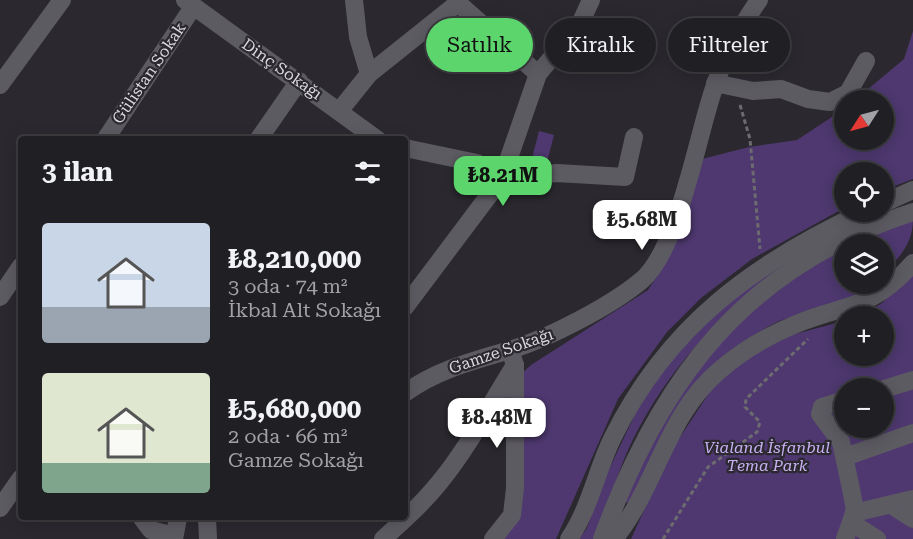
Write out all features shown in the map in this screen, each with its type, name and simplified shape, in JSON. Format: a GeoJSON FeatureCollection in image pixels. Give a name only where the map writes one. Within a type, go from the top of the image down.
{"type":"FeatureCollection","features":[{"type":"Feature","properties":{"kind":"street"},"geometry":{"type":"LineString","coordinates":[[0,85],[62,0]]}},
{"type":"Feature","properties":{"kind":"street"},"geometry":{"type":"LineString","coordinates":[[354,0],[358,37],[369,74]]}},
{"type":"Feature","properties":{"kind":"street"},"geometry":{"type":"LineString","coordinates":[[408,303],[502,178],[538,74],[580,24],[591,0]]}},
{"type":"Feature","properties":{"kind":"street","name":"Gamze Sokağı"},"geometry":{"type":"LineString","coordinates":[[408,391],[425,378],[478,358],[512,357],[567,327],[644,279],[656,262],[681,203],[715,83],[742,24],[759,0]]}},
{"type":"Feature","properties":{"kind":"street"},"geometry":{"type":"LineString","coordinates":[[340,110],[369,74],[458,3],[538,74]]}},
{"type":"Feature","properties":{"kind":"street","name":"Dinç Sokağı"},"geometry":{"type":"LineString","coordinates":[[189,4],[340,110],[373,136]]}},
{"type":"Feature","properties":{"kind":"street","name":"Gülistan Sokak"},"geometry":{"type":"LineString","coordinates":[[107,136],[189,4]]}},
{"type":"Feature","properties":{"kind":"street"},"geometry":{"type":"LineString","coordinates":[[715,83],[753,91],[781,89],[808,99],[830,102],[848,93],[866,61]]}},
{"type":"Feature","properties":{"kind":"street"},"geometry":{"type":"LineString","coordinates":[[261,136],[299,81]]}},
{"type":"Feature","properties":{"kind":"street"},"geometry":{"type":"LineString","coordinates":[[408,149],[477,163],[502,178],[557,173],[625,177],[634,137]]}},
{"type":"Feature","properties":{"kind":"street"},"geometry":{"type":"LineString","coordinates":[[894,198],[913,190]]}},
{"type":"Feature","properties":{"kind":"street"},"geometry":{"type":"LineString","coordinates":[[602,539],[645,435],[689,366],[727,322],[797,266],[860,234],[913,212]]}},
{"type":"Feature","properties":{"kind":"street"},"geometry":{"type":"LineString","coordinates":[[569,539],[590,500],[612,438],[664,354],[718,299],[791,249],[844,222]]}},
{"type":"Feature","properties":{"kind":"street"},"geometry":{"type":"LineString","coordinates":[[614,539],[639,500],[667,441],[698,390],[754,344],[794,325],[871,299],[887,289],[913,263]]}},
{"type":"Feature","properties":{"kind":"street"},"geometry":{"type":"LineString","coordinates":[[0,297],[18,270]]}},
{"type":"Feature","properties":{"kind":"street"},"geometry":{"type":"LineString","coordinates":[[408,517],[440,482],[512,357]]}},
{"type":"Feature","properties":{"kind":"street"},"geometry":{"type":"LineString","coordinates":[[493,539],[512,515],[515,488],[512,357]]}},
{"type":"Feature","properties":{"kind":"street"},"geometry":{"type":"LineString","coordinates":[[894,386],[913,380]]}},
{"type":"Feature","properties":{"kind":"street"},"geometry":{"type":"LineString","coordinates":[[834,403],[822,407],[820,414],[834,431]]}},
{"type":"Feature","properties":{"kind":"street"},"geometry":{"type":"LineString","coordinates":[[844,457],[913,433]]}},
{"type":"Feature","properties":{"kind":"street"},"geometry":{"type":"LineString","coordinates":[[838,438],[844,457],[850,525]]}},
{"type":"Feature","properties":{"kind":"street"},"geometry":{"type":"LineString","coordinates":[[0,508],[18,482]]}},
{"type":"Feature","properties":{"kind":"street"},"geometry":{"type":"LineString","coordinates":[[850,525],[891,505],[913,499]]}},
{"type":"Feature","properties":{"kind":"street"},"geometry":{"type":"LineString","coordinates":[[891,505],[913,519]]}},
{"type":"Feature","properties":{"kind":"street"},"geometry":{"type":"LineString","coordinates":[[144,520],[151,530],[174,538],[178,520]]}},
{"type":"Feature","properties":{"kind":"street"},"geometry":{"type":"LineString","coordinates":[[207,520],[208,539]]}},
{"type":"Feature","properties":{"kind":"street"},"geometry":{"type":"LineString","coordinates":[[383,539],[405,520]]}},
{"type":"Feature","properties":{"kind":"street"},"geometry":{"type":"LineString","coordinates":[[850,525],[877,539]]}},
{"type":"Feature","properties":{"kind":"path"},"geometry":{"type":"LineString","coordinates":[[735,87],[750,140],[759,223],[760,269]]}},
{"type":"Feature","properties":{"kind":"path"},"geometry":{"type":"LineString","coordinates":[[663,539],[708,467],[757,432],[760,422],[745,407],[746,399],[800,348],[824,315]]}},
{"type":"Feature","properties":{"kind":"green space"},"geometry":{"type":"Polygon","coordinates":[[[913,31],[913,179],[894,186],[894,162],[834,162],[834,214],[752,259],[701,298],[667,332],[618,399],[556,539],[498,539],[516,516],[520,375],[531,365],[648,290],[663,267],[702,159],[749,147],[797,140],[834,116],[834,150],[894,150],[894,90],[867,90],[904,59],[913,31]]]}},
{"type":"Feature","properties":{"kind":"green space"},"geometry":{"type":"Polygon","coordinates":[[[539,131],[554,135],[546,166],[531,162],[539,131]]]}},
{"type":"Feature","properties":{"kind":"green space"},"geometry":{"type":"Polygon","coordinates":[[[913,219],[908,242],[894,262],[894,234],[878,234],[913,219]]]}},
{"type":"Feature","properties":{"kind":"green space"},"geometry":{"type":"Polygon","coordinates":[[[805,252],[777,272],[726,315],[681,364],[661,391],[628,450],[593,539],[579,539],[587,528],[605,478],[638,408],[655,381],[687,342],[731,298],[805,252]]]}},
{"type":"Feature","properties":{"kind":"green space"},"geometry":{"type":"Polygon","coordinates":[[[834,255],[834,294],[862,294],[844,303],[775,323],[731,350],[693,388],[678,409],[652,455],[629,504],[625,501],[662,422],[695,373],[732,328],[753,308],[797,276],[834,255]]]}},
{"type":"Feature","properties":{"kind":"green space","name":"Vialand İsfanbul Tema Park"},"geometry":{"type":"Polygon","coordinates":[[[913,273],[913,539],[631,539],[671,451],[711,390],[734,368],[780,338],[834,324],[834,366],[894,366],[894,306],[877,306],[894,294],[913,273]]]}}]}
